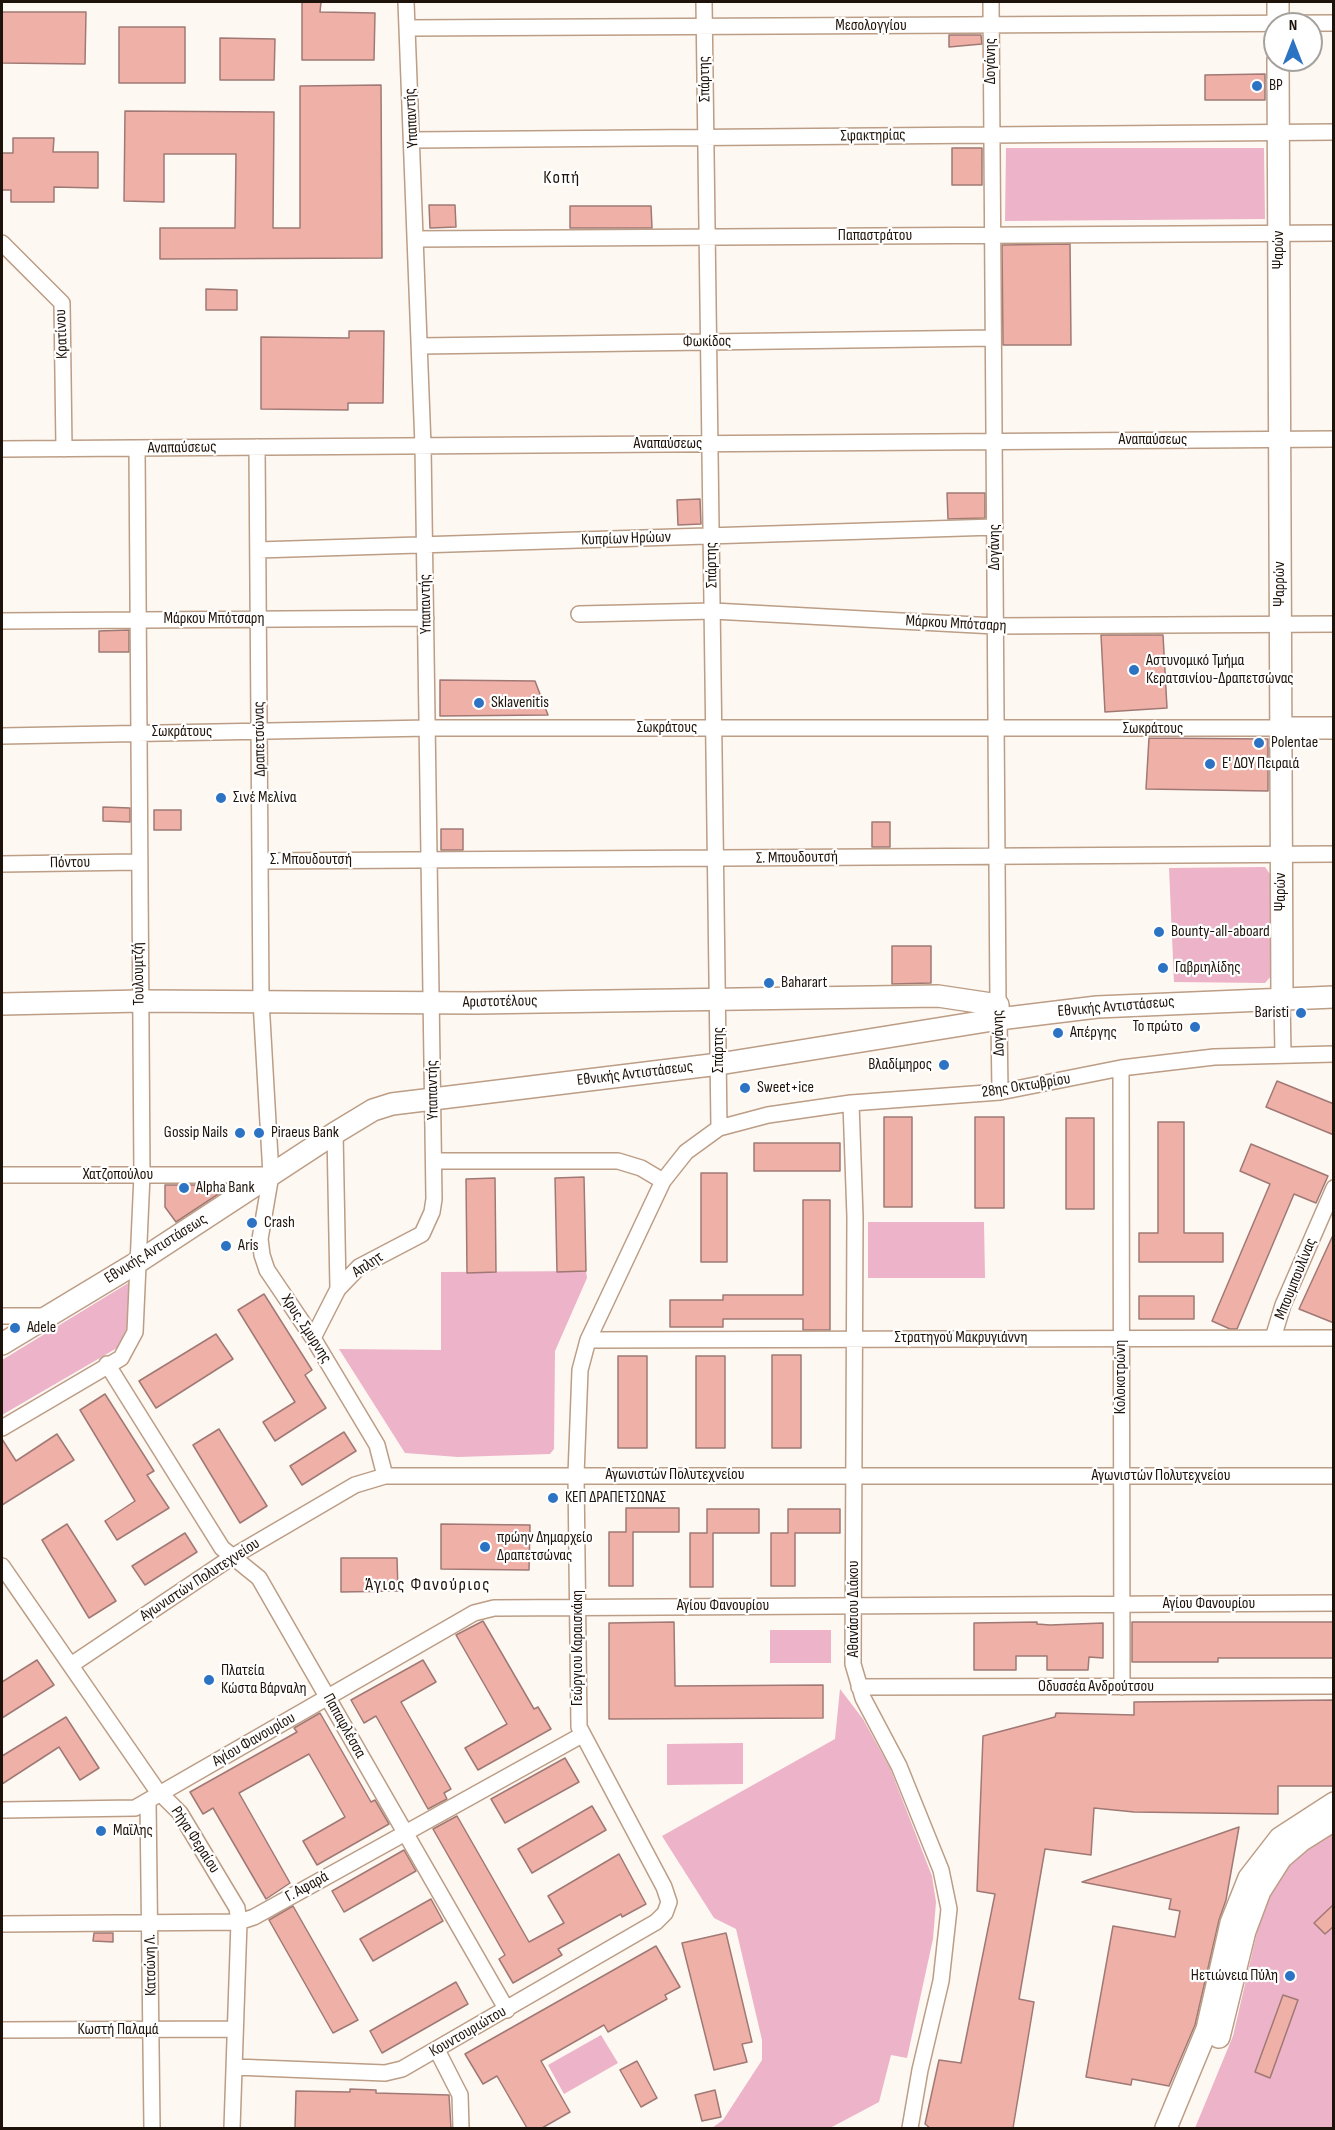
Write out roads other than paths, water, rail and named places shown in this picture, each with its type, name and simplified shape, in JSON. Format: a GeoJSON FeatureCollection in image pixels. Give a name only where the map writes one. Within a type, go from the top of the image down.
{"type":"FeatureCollection","features":[{"type":"Feature","properties":{"kind":"street","name":"Υπαπαντής"},"geometry":{"type":"LineString","coordinates":[[406,2],[423,446],[433,1003],[434,1207]]}},
{"type":"Feature","properties":{"kind":"street","name":"Σπάρτης"},"geometry":{"type":"LineString","coordinates":[[704,2],[719,1128]]}},
{"type":"Feature","properties":{"kind":"street","name":"Δογάνης"},"geometry":{"type":"LineString","coordinates":[[991,2],[1000,1092]]}},
{"type":"Feature","properties":{"kind":"street","name":"Μεσολογγίου"},"geometry":{"type":"LineString","coordinates":[[408,28],[1263,24]]}},
{"type":"Feature","properties":{"kind":"street","name":"Ψαρών"},"geometry":{"type":"LineString","coordinates":[[1278,72],[1279,439]]}},
{"type":"Feature","properties":{"kind":"street","name":"Σφακτηρίας"},"geometry":{"type":"LineString","coordinates":[[413,140],[1334,132]]}},
{"type":"Feature","properties":{"kind":"street","name":"Παπαστράτου"},"geometry":{"type":"LineString","coordinates":[[416,239],[1334,233]]}},
{"type":"Feature","properties":{"kind":"street","name":"Κρατίνου"},"geometry":{"type":"LineString","coordinates":[[2,243],[62,303],[64,449]]}},
{"type":"Feature","properties":{"kind":"street","name":"Φωκίδος"},"geometry":{"type":"LineString","coordinates":[[420,346],[993,338]]}},
{"type":"Feature","properties":{"kind":"street","name":"Ψαρρών"},"geometry":{"type":"LineString","coordinates":[[1279,439],[1281,728]]}},
{"type":"Feature","properties":{"kind":"street","name":"Αναπαύσεως"},"geometry":{"type":"LineString","coordinates":[[2,449],[1334,439]]}},
{"type":"Feature","properties":{"kind":"street","name":"Δραπετσώνας"},"geometry":{"type":"LineString","coordinates":[[257,447],[261,1001],[271,1175]]}},
{"type":"Feature","properties":{"kind":"street","name":"Τουλουμτζή"},"geometry":{"type":"LineString","coordinates":[[2,1428],[121,1358],[135,1332],[142,1175],[138,862],[137,448]]}},
{"type":"Feature","properties":{"kind":"street","name":"Κυπρίων Ηρώων"},"geometry":{"type":"LineString","coordinates":[[258,550],[995,526]]}},
{"type":"Feature","properties":{"kind":"street","name":"Μάρκου Μπότσαρη"},"geometry":{"type":"LineString","coordinates":[[579,614],[713,611],[995,626],[1334,624]]}},
{"type":"Feature","properties":{"kind":"street","name":"Μάρκου Μπότσαρη"},"geometry":{"type":"LineString","coordinates":[[2,621],[426,618]]}},
{"type":"Feature","properties":{"kind":"street","name":"Σωκράτους"},"geometry":{"type":"LineString","coordinates":[[2,736],[429,728],[1334,728]]}},
{"type":"Feature","properties":{"kind":"street","name":"Ψαρών"},"geometry":{"type":"LineString","coordinates":[[1281,728],[1282,1055]]}},
{"type":"Feature","properties":{"kind":"street","name":"Σ. Μπουδουτσή"},"geometry":{"type":"LineString","coordinates":[[261,861],[1334,854]]}},
{"type":"Feature","properties":{"kind":"street","name":"Πόντου"},"geometry":{"type":"LineString","coordinates":[[2,864],[138,862]]}},
{"type":"Feature","properties":{"kind":"street","name":"Αριστοτέλους"},"geometry":{"type":"LineString","coordinates":[[2,1004],[140,1001],[433,1003],[719,997],[938,996],[999,1012]]}},
{"type":"Feature","properties":{"kind":"street","name":"Εθνικής Αντιστάσεως"},"geometry":{"type":"LineString","coordinates":[[2,1344],[138,1262],[335,1133],[382,1106],[433,1097],[719,1064],[999,1012],[1334,997]]}},
{"type":"Feature","properties":{"kind":"street","name":"28ης Οκτωβρίου"},"geometry":{"type":"LineString","coordinates":[[719,1128],[768,1115],[851,1103],[1000,1092],[1121,1068],[1214,1057],[1334,1054]]}},
{"type":"Feature","properties":{"kind":"street","name":"Κολοκοτρώνη"},"geometry":{"type":"LineString","coordinates":[[1121,1068],[1122,1687]]}},
{"type":"Feature","properties":{"kind":"street","name":"Αθανάσιου Διάκου"},"geometry":{"type":"LineString","coordinates":[[851,1103],[855,1217],[853,1664],[859,1687],[904,1777],[941,1870],[949,1909],[941,1981],[920,2070],[910,2128]]}},
{"type":"Feature","properties":{"kind":"street","name":"Γεώργιου Καραισκάκη"},"geometry":{"type":"LineString","coordinates":[[669,1902],[664,1887],[582,1735],[579,1720],[576,1475],[580,1370],[588,1340],[663,1181],[686,1152],[719,1128]]}},
{"type":"Feature","properties":{"kind":"street"},"geometry":{"type":"LineString","coordinates":[[335,1133],[338,1289]]}},
{"type":"Feature","properties":{"kind":"street"},"geometry":{"type":"LineString","coordinates":[[435,1161],[618,1161],[641,1168],[663,1181]]}},
{"type":"Feature","properties":{"kind":"street","name":"Χατζοπούλου"},"geometry":{"type":"LineString","coordinates":[[2,1175],[271,1175]]}},
{"type":"Feature","properties":{"kind":"street","name":"Χρυς. Σμυρνης"},"geometry":{"type":"LineString","coordinates":[[271,1175],[260,1239],[267,1270],[313,1338],[377,1445],[386,1476]]}},
{"type":"Feature","properties":{"kind":"street","name":"Μπουμπουλίνας"},"geometry":{"type":"LineString","coordinates":[[1274,1338],[1282,1305],[1334,1188]]}},
{"type":"Feature","properties":{"kind":"street","name":"Απλητ"},"geometry":{"type":"LineString","coordinates":[[313,1338],[338,1289],[359,1267],[422,1234],[434,1207]]}},
{"type":"Feature","properties":{"kind":"street"},"geometry":{"type":"LineString","coordinates":[[2,1316],[48,1316]]}},
{"type":"Feature","properties":{"kind":"street","name":"Στρατηγού Μακρυγιάννη"},"geometry":{"type":"LineString","coordinates":[[588,1340],[1334,1338]]}},
{"type":"Feature","properties":{"kind":"street","name":"Παπαφλέσσα"},"geometry":{"type":"LineString","coordinates":[[107,1365],[222,1548],[259,1578],[507,2010]]}},
{"type":"Feature","properties":{"kind":"street","name":"Αγωνιστών Πολυτεχνείου"},"geometry":{"type":"LineString","coordinates":[[71,1665],[231,1557],[355,1485],[386,1476],[1334,1476]]}},
{"type":"Feature","properties":{"kind":"street","name":"Ρήγα Φεραίου"},"geometry":{"type":"LineString","coordinates":[[2,1566],[71,1665],[155,1798],[180,1813],[233,1899],[239,1922],[232,2128]]}},
{"type":"Feature","properties":{"kind":"street","name":"Αγίου Φανουρίου"},"geometry":{"type":"LineString","coordinates":[[2,1810],[129,1809],[155,1798],[474,1613],[494,1608],[1334,1603]]}},
{"type":"Feature","properties":{"kind":"street","name":"Οδυσσέα Ανδρούτσου"},"geometry":{"type":"LineString","coordinates":[[859,1687],[1334,1686]]}},
{"type":"Feature","properties":{"kind":"street","name":"Γ. Αφαρά"},"geometry":{"type":"LineString","coordinates":[[2,1924],[239,1922],[254,1917],[582,1735]]}},
{"type":"Feature","properties":{"kind":"street","name":"Κατσώνη Λ."},"geometry":{"type":"LineString","coordinates":[[152,2128],[150,1923],[155,1798]]}},
{"type":"Feature","properties":{"kind":"street"},"geometry":{"type":"LineString","coordinates":[[1166,2128],[1207,2029],[1231,1923],[1249,1878],[1280,1838],[1334,1803]]}},
{"type":"Feature","properties":{"kind":"street"},"geometry":{"type":"LineString","coordinates":[[1181,2128],[1220,2034],[1245,1931],[1260,1891],[1281,1858],[1302,1839],[1334,1820]]}},
{"type":"Feature","properties":{"kind":"street","name":"Κουντουριώτου"},"geometry":{"type":"LineString","coordinates":[[235,2067],[386,2073],[402,2069],[656,1922],[665,1913],[669,1902]]}},
{"type":"Feature","properties":{"kind":"street","name":"Κωστή Παλαμά"},"geometry":{"type":"LineString","coordinates":[[2,2030],[235,2029]]}},
{"type":"Feature","properties":{"kind":"street"},"geometry":{"type":"LineString","coordinates":[[437,2050],[460,2095],[461,2128]]}},
{"type":"Feature","properties":{"kind":"place","name":"BP"},"geometry":{"type":"Point","coordinates":[1257,86]}},
{"type":"Feature","properties":{"kind":"place","name":"Αστυνομικό Τμήμα Κερατσινίου-Δραπετσώνας"},"geometry":{"type":"Point","coordinates":[1134,670]}},
{"type":"Feature","properties":{"kind":"place","name":"Sklavenitis"},"geometry":{"type":"Point","coordinates":[479,703]}},
{"type":"Feature","properties":{"kind":"place","name":"Polentae"},"geometry":{"type":"Point","coordinates":[1259,743]}},
{"type":"Feature","properties":{"kind":"place","name":"Ε' ΔΟΥ Πειραιά"},"geometry":{"type":"Point","coordinates":[1210,764]}},
{"type":"Feature","properties":{"kind":"place","name":"Σινέ Μελίνα"},"geometry":{"type":"Point","coordinates":[221,798]}},
{"type":"Feature","properties":{"kind":"place","name":"Bounty-all-aboard"},"geometry":{"type":"Point","coordinates":[1159,932]}},
{"type":"Feature","properties":{"kind":"place","name":"Γαβριηλίδης"},"geometry":{"type":"Point","coordinates":[1163,968]}},
{"type":"Feature","properties":{"kind":"place","name":"Baharart"},"geometry":{"type":"Point","coordinates":[769,983]}},
{"type":"Feature","properties":{"kind":"place","name":"Baristi"},"geometry":{"type":"Point","coordinates":[1301,1013]}},
{"type":"Feature","properties":{"kind":"place","name":"Το πρώτο"},"geometry":{"type":"Point","coordinates":[1195,1027]}},
{"type":"Feature","properties":{"kind":"place","name":"Απέργης"},"geometry":{"type":"Point","coordinates":[1058,1033]}},
{"type":"Feature","properties":{"kind":"place","name":"Βλαδίμηρος"},"geometry":{"type":"Point","coordinates":[944,1065]}},
{"type":"Feature","properties":{"kind":"place","name":"Sweet+ice"},"geometry":{"type":"Point","coordinates":[745,1088]}},
{"type":"Feature","properties":{"kind":"place","name":"Gossip Nails"},"geometry":{"type":"Point","coordinates":[240,1133]}},
{"type":"Feature","properties":{"kind":"place","name":"Piraeus Bank"},"geometry":{"type":"Point","coordinates":[259,1133]}},
{"type":"Feature","properties":{"kind":"place","name":"Alpha Bank"},"geometry":{"type":"Point","coordinates":[184,1188]}},
{"type":"Feature","properties":{"kind":"place","name":"Crash"},"geometry":{"type":"Point","coordinates":[252,1223]}},
{"type":"Feature","properties":{"kind":"place","name":"Aris"},"geometry":{"type":"Point","coordinates":[226,1246]}},
{"type":"Feature","properties":{"kind":"place","name":"Adele"},"geometry":{"type":"Point","coordinates":[15,1328]}},
{"type":"Feature","properties":{"kind":"place","name":"ΚΕΠ ΔΡΑΠΕΤΣΩΝΑΣ"},"geometry":{"type":"Point","coordinates":[553,1498]}},
{"type":"Feature","properties":{"kind":"place","name":"πρώην Δημαρχείο Δραπετσώνας"},"geometry":{"type":"Point","coordinates":[485,1547]}},
{"type":"Feature","properties":{"kind":"place","name":"Πλατεία Κώστα Βάρναλη"},"geometry":{"type":"Point","coordinates":[209,1680]}},
{"type":"Feature","properties":{"kind":"place","name":"Μαϊλης"},"geometry":{"type":"Point","coordinates":[101,1831]}},
{"type":"Feature","properties":{"kind":"place","name":"Ηετιώνεια Πύλη"},"geometry":{"type":"Point","coordinates":[1290,1976]}},
{"type":"Feature","properties":{"kind":"district","name":"Κοπή"},"geometry":{"type":"Point","coordinates":[562,178]}},
{"type":"Feature","properties":{"kind":"district","name":"Άγιος Φανούριος"},"geometry":{"type":"Point","coordinates":[428,1585]}}]}
